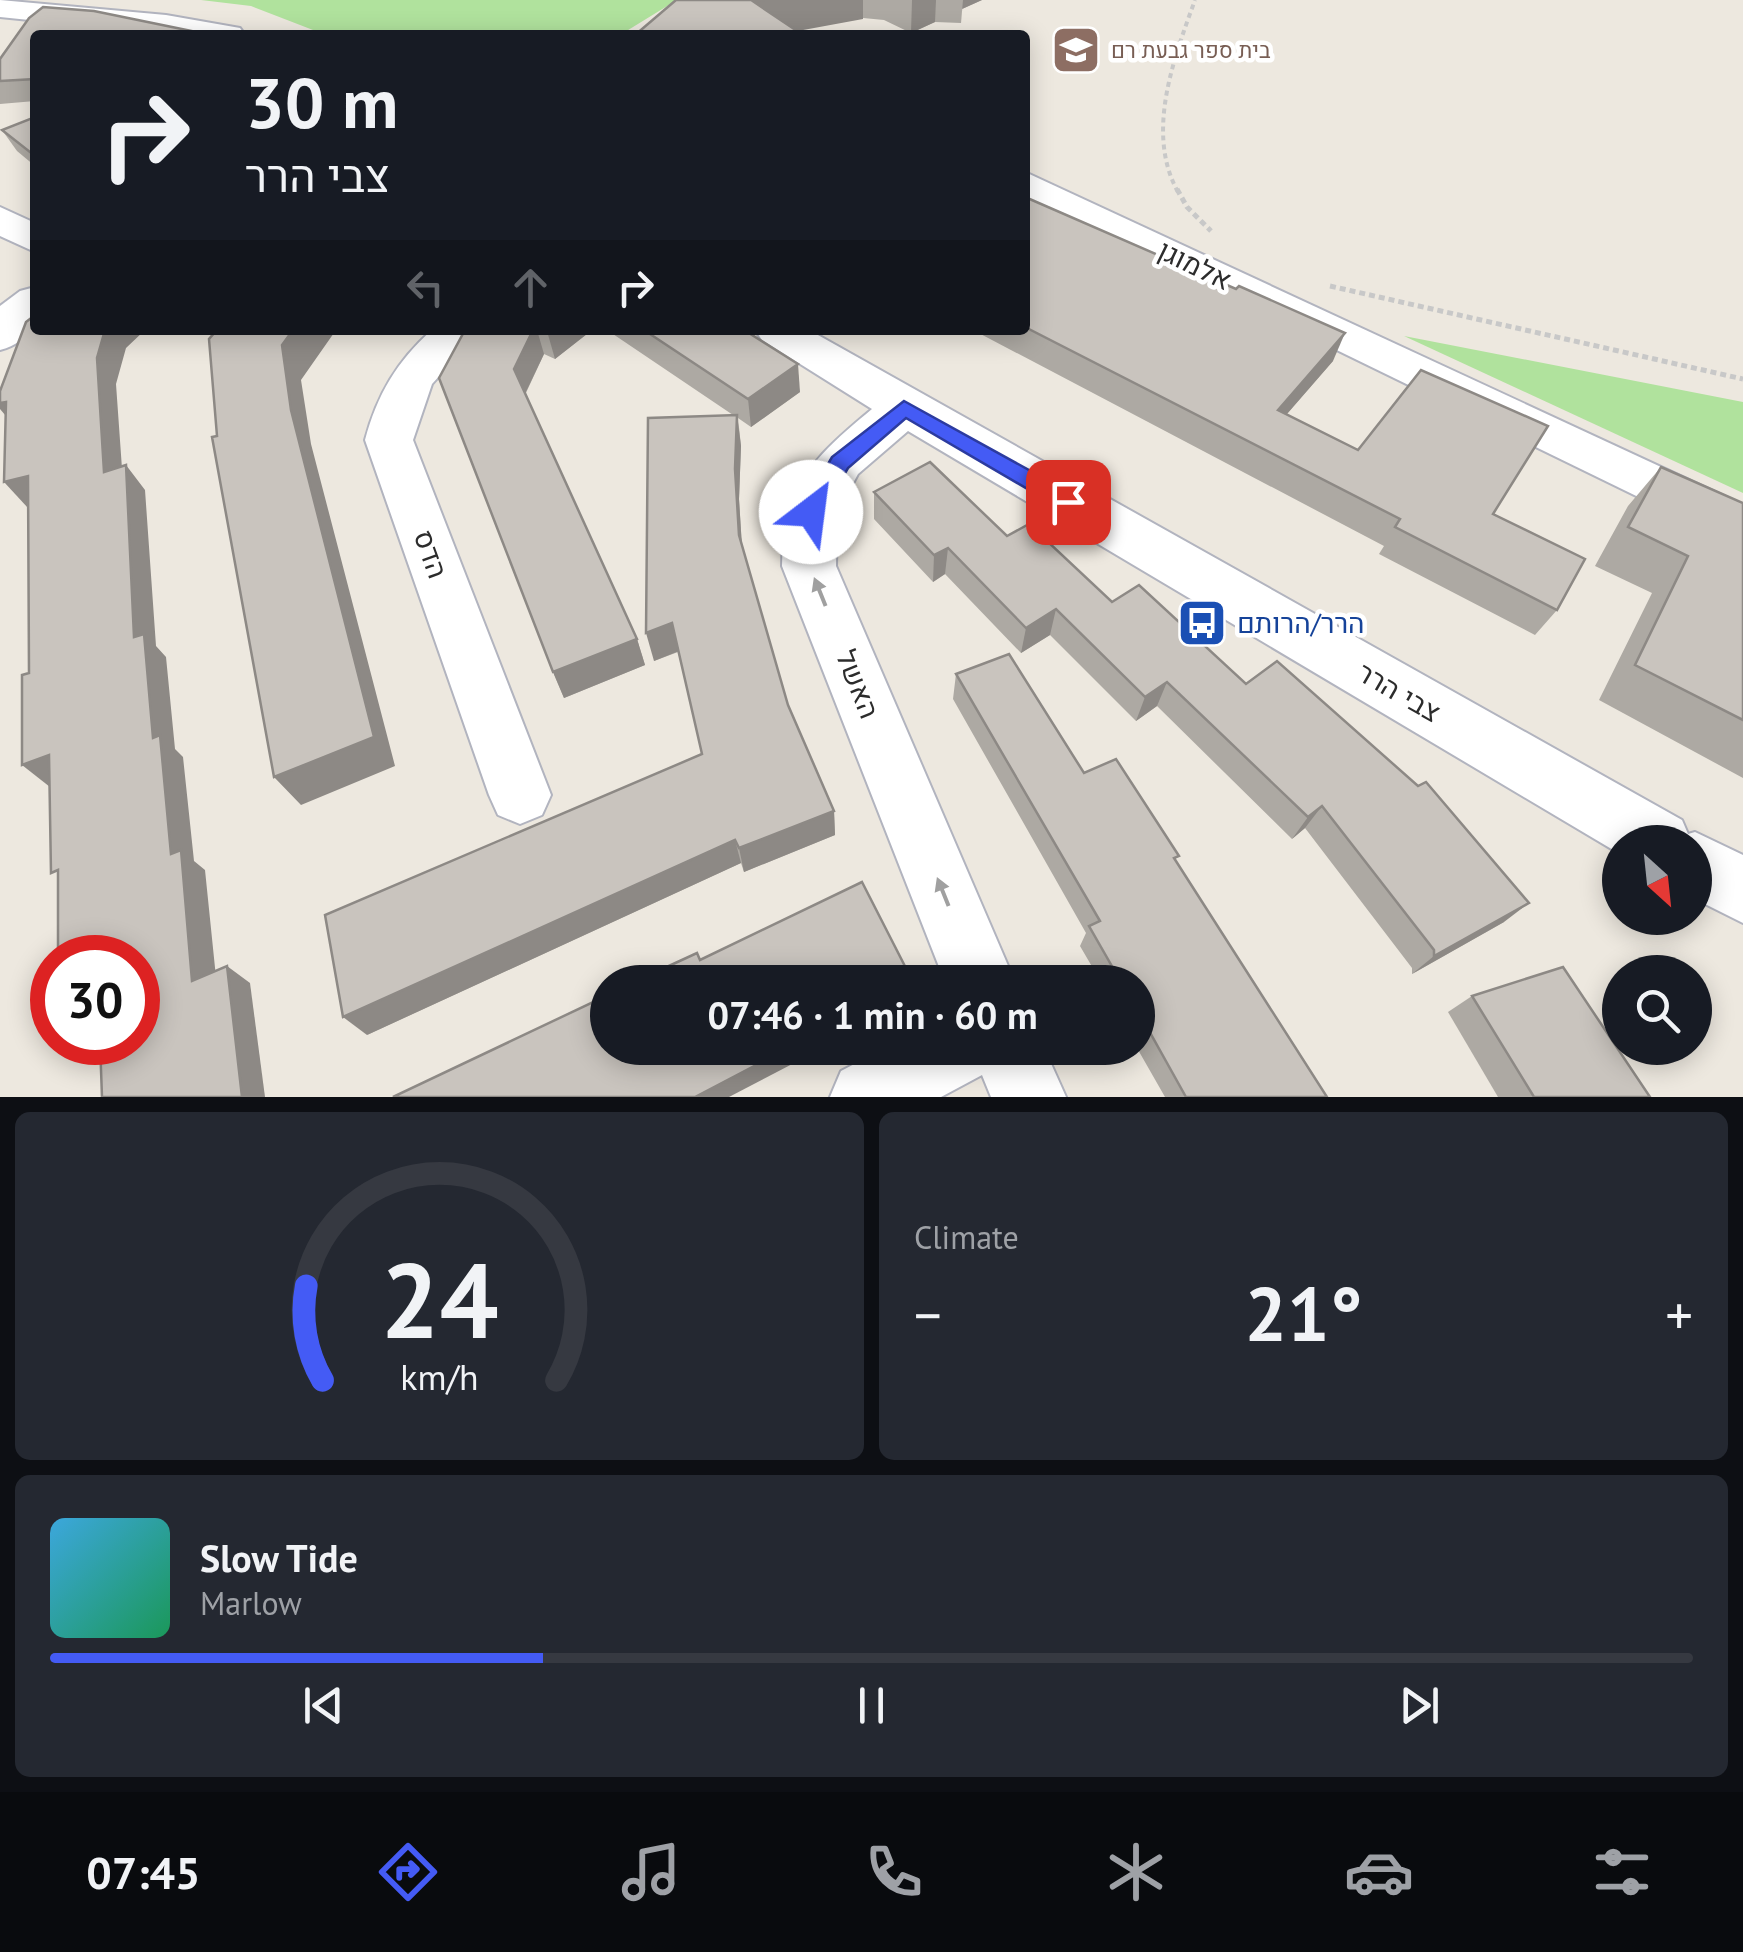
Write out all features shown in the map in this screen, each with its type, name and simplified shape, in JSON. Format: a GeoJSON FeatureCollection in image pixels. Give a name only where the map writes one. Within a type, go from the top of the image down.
{"type":"FeatureCollection","features":[{"type":"Feature","properties":{"kind":"street"},"geometry":{"type":"LineString","coordinates":[[0,8],[200,30]]}},
{"type":"Feature","properties":{"kind":"street","name":"אלמוגן"},"geometry":{"type":"LineString","coordinates":[[1030,186],[1743,528]]}},
{"type":"Feature","properties":{"kind":"street"},"geometry":{"type":"LineString","coordinates":[[0,219],[30,237]]}},
{"type":"Feature","properties":{"kind":"street"},"geometry":{"type":"LineString","coordinates":[[0,336],[30,304]]}},
{"type":"Feature","properties":{"kind":"street","name":"הדס"},"geometry":{"type":"LineString","coordinates":[[453,335],[431,354],[399,398],[390,440],[520,795]]}},
{"type":"Feature","properties":{"kind":"street","name":"צבי הרר"},"geometry":{"type":"LineString","coordinates":[[784,335],[904,408],[1629,825]]}},
{"type":"Feature","properties":{"kind":"street","name":"האשל"},"geometry":{"type":"LineString","coordinates":[[904,408],[840,462],[811,512],[810,566],[973,965]]}},
{"type":"Feature","properties":{"kind":"street"},"geometry":{"type":"LineString","coordinates":[[1712,873],[1743,891]]}},
{"type":"Feature","properties":{"kind":"street"},"geometry":{"type":"LineString","coordinates":[[867,1097],[926,1065]]}},
{"type":"Feature","properties":{"kind":"street"},"geometry":{"type":"LineString","coordinates":[[1014,1065],[1028,1097]]}},
{"type":"Feature","properties":{"kind":"path"},"geometry":{"type":"LineString","coordinates":[[1195,0],[1162,102],[1168,179],[1192,217],[1222,240]]}},
{"type":"Feature","properties":{"kind":"path"},"geometry":{"type":"LineString","coordinates":[[1327,285],[1743,379]]}},
{"type":"Feature","properties":{"kind":"green space"},"geometry":{"type":"Polygon","coordinates":[[[201,0],[677,0],[628,30],[313,30],[251,6],[201,0]]]}},
{"type":"Feature","properties":{"kind":"green space"},"geometry":{"type":"Polygon","coordinates":[[[1404,336],[1743,402],[1743,493],[1404,336]]]}},
{"type":"Feature","properties":{"kind":"building"},"geometry":{"type":"Polygon","coordinates":[[[676,0],[764,0],[754,2],[796,30],[641,30],[676,0]]]}},
{"type":"Feature","properties":{"kind":"building"},"geometry":{"type":"Polygon","coordinates":[[[43,7],[94,11],[187,30],[30,30],[30,79],[0,81],[0,59],[29,18],[43,7]]]}},
{"type":"Feature","properties":{"kind":"building"},"geometry":{"type":"Polygon","coordinates":[[[30,119],[30,152],[2,130],[30,119]]]}},
{"type":"Feature","properties":{"kind":"building"},"geometry":{"type":"Polygon","coordinates":[[[1030,199],[1345,333],[1278,410],[1358,450],[1421,370],[1548,426],[1493,514],[1585,559],[1557,610],[1395,527],[1400,519],[1030,330],[1030,199]]]}},
{"type":"Feature","properties":{"kind":"building"},"geometry":{"type":"Polygon","coordinates":[[[30,319],[30,335],[104,335],[97,358],[104,472],[126,465],[134,637],[144,634],[153,738],[160,735],[171,854],[181,850],[192,981],[227,966],[242,1097],[102,1097],[101,1065],[160,1065],[160,935],[58,935],[58,870],[51,873],[49,755],[22,765],[22,675],[29,673],[28,476],[4,482],[6,402],[0,403],[0,391],[30,319]]]}},
{"type":"Feature","properties":{"kind":"building"},"geometry":{"type":"Polygon","coordinates":[[[213,335],[289,335],[282,345],[291,410],[374,737],[274,777],[212,437],[217,436],[209,339],[213,335]]]}},
{"type":"Feature","properties":{"kind":"building"},"geometry":{"type":"Polygon","coordinates":[[[462,335],[531,335],[514,369],[637,639],[553,672],[439,378],[462,335]]]}},
{"type":"Feature","properties":{"kind":"building"},"geometry":{"type":"Polygon","coordinates":[[[652,335],[752,335],[798,364],[748,399],[652,335]]]}},
{"type":"Feature","properties":{"kind":"building"},"geometry":{"type":"Polygon","coordinates":[[[737,415],[739,535],[788,705],[834,811],[739,848],[735,840],[343,1017],[325,915],[702,754],[672,623],[646,633],[648,418],[737,415]]]}},
{"type":"Feature","properties":{"kind":"building"},"geometry":{"type":"Polygon","coordinates":[[[930,462],[1007,536],[1029,524],[1112,602],[1139,585],[1246,684],[1277,661],[1418,786],[1426,782],[1529,903],[1434,956],[1434,950],[1322,806],[1308,817],[1167,682],[1145,697],[1056,609],[1026,628],[948,548],[934,555],[874,492],[930,462]]]}},
{"type":"Feature","properties":{"kind":"building"},"geometry":{"type":"Polygon","coordinates":[[[1661,467],[1743,503],[1743,720],[1635,665],[1688,556],[1628,527],[1661,467]]]}},
{"type":"Feature","properties":{"kind":"building"},"geometry":{"type":"Polygon","coordinates":[[[1009,654],[1084,773],[1116,759],[1179,856],[1174,858],[1327,1097],[1186,1097],[1155,1041],[1155,965],[1111,965],[1089,926],[1100,921],[956,674],[1009,654]]]}},
{"type":"Feature","properties":{"kind":"building"},"geometry":{"type":"Polygon","coordinates":[[[862,882],[904,965],[671,965],[697,953],[700,960],[862,882]]]}},
{"type":"Feature","properties":{"kind":"building"},"geometry":{"type":"Polygon","coordinates":[[[1563,967],[1602,1025],[1602,1065],[1629,1065],[1650,1097],[1534,1097],[1472,996],[1563,967]]]}},
{"type":"Feature","properties":{"kind":"building"},"geometry":{"type":"Polygon","coordinates":[[[590,1004],[590,1065],[756,1065],[695,1097],[393,1097],[590,1004]]]}},
{"type":"Feature","properties":{"kind":"place","name":"בית ספר גבעת רם"},"geometry":{"type":"Point","coordinates":[1076,50]}},
{"type":"Feature","properties":{"kind":"place","name":"הרר/הרותם"},"geometry":{"type":"Point","coordinates":[1202,623]}},
{"type":"Feature","properties":{"kind":"route"},"geometry":{"type":"LineString","coordinates":[[811,512],[840,462],[904,408],[1068,502]]}}]}
